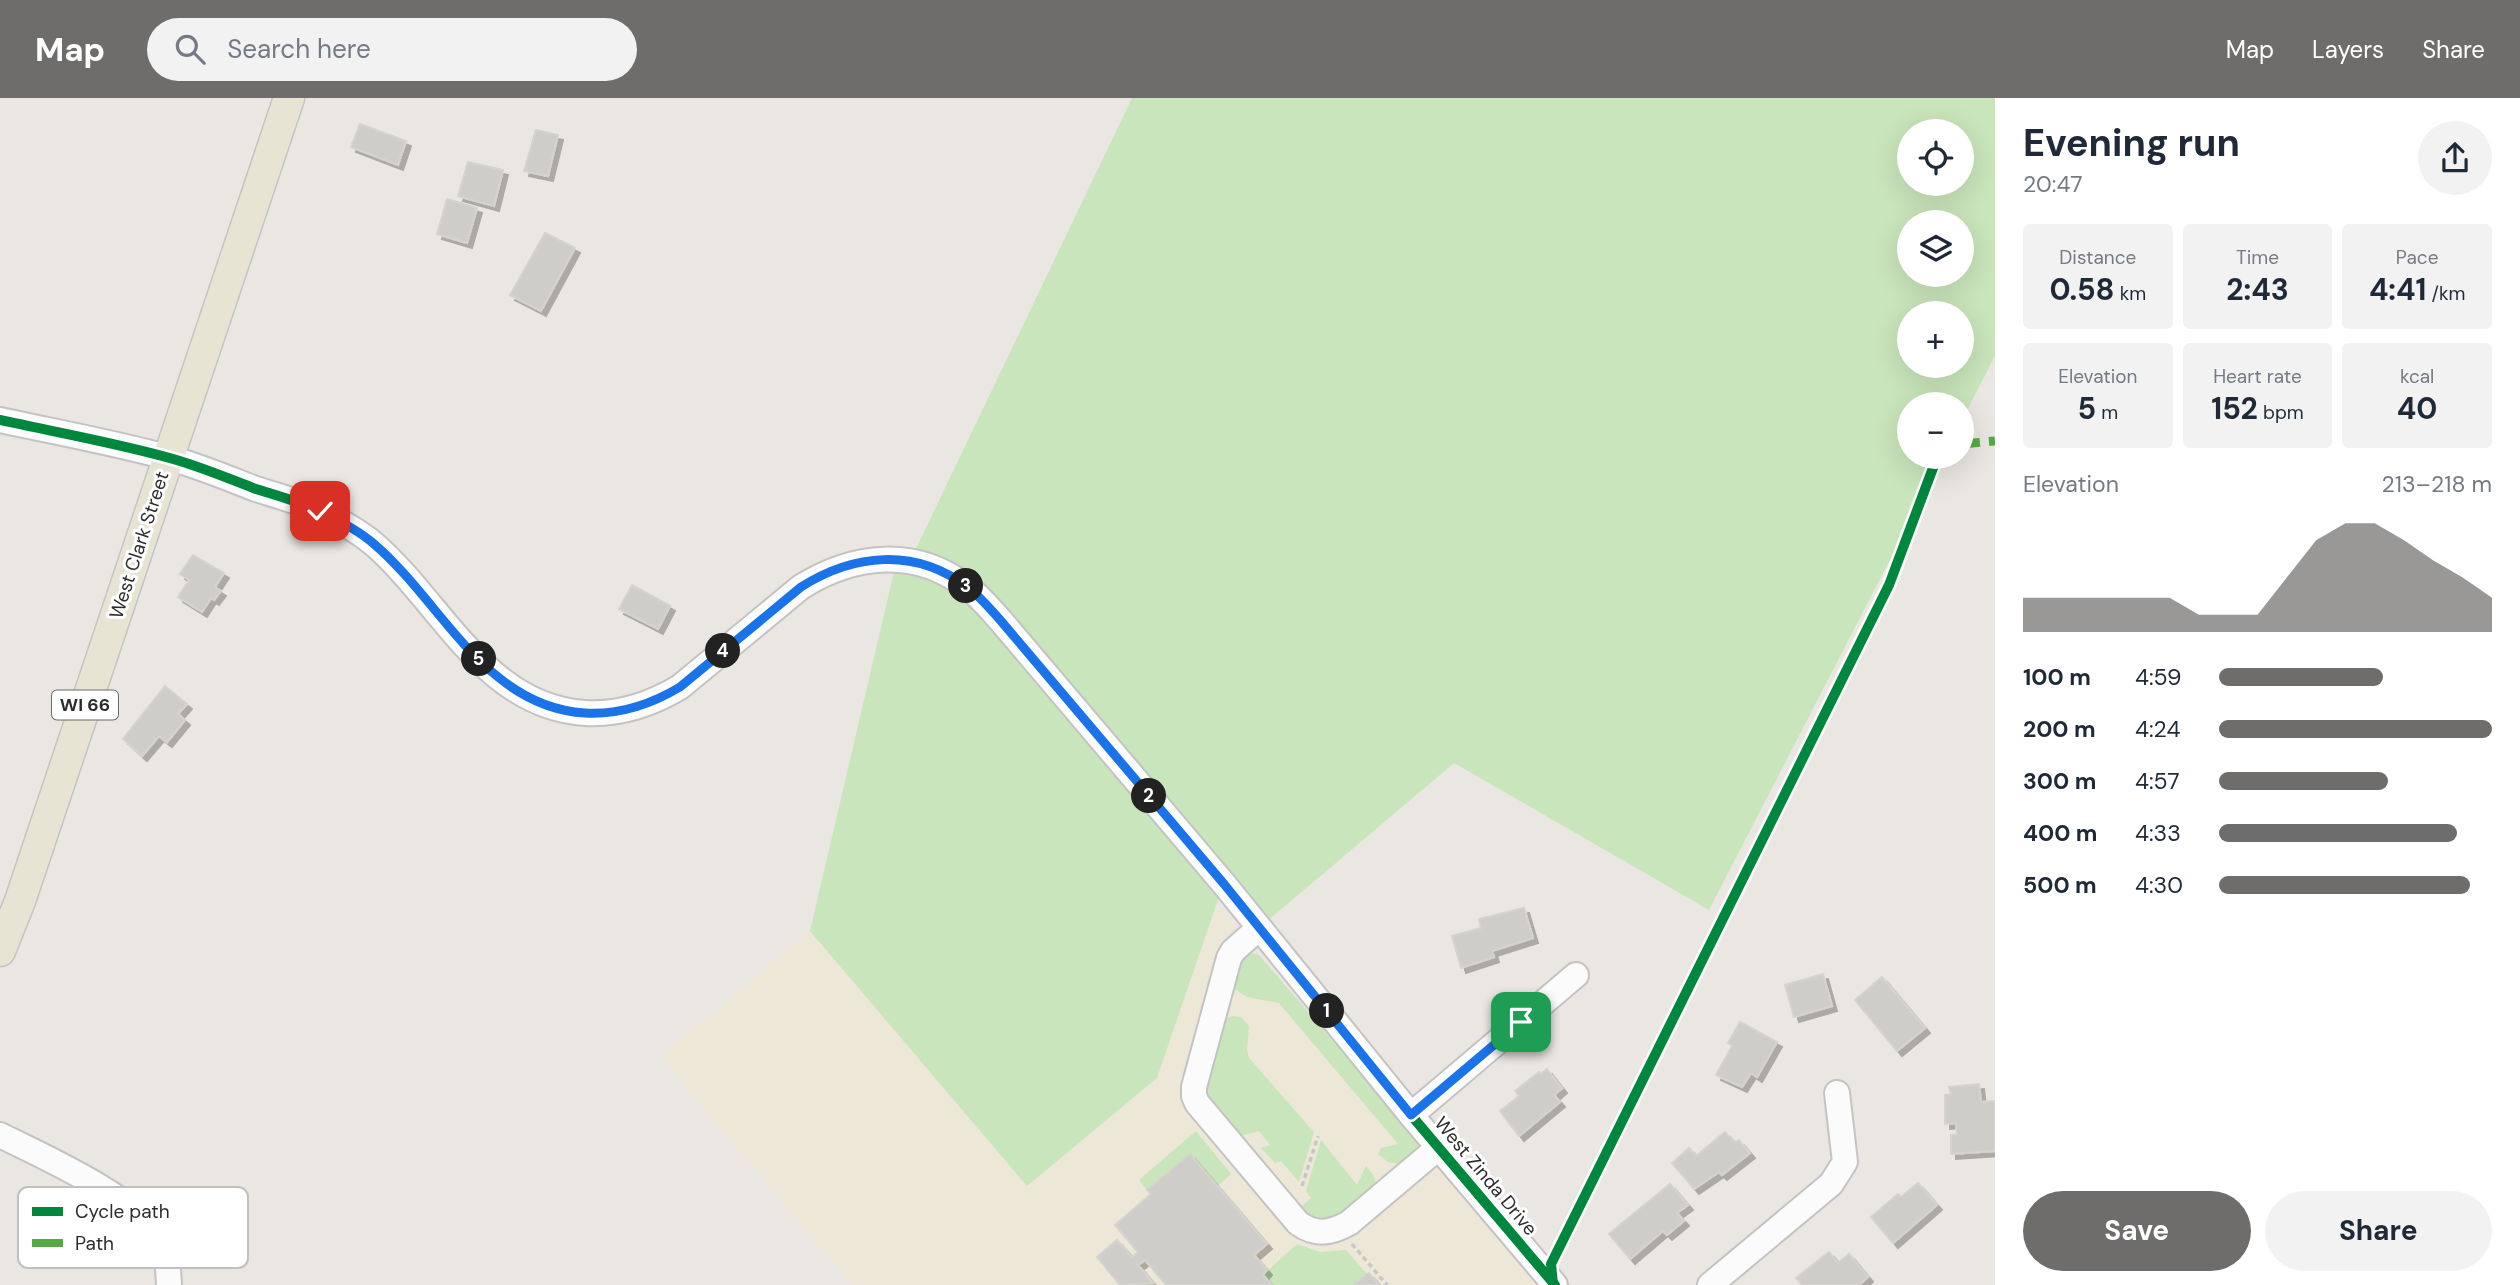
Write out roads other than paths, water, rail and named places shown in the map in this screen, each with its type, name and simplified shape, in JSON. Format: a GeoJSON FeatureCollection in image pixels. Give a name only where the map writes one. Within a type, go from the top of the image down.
{"type":"FeatureCollection","features":[{"type":"Feature","properties":{"kind":"main road","name":"West Clark Street"},"geometry":{"type":"LineString","coordinates":[[0,951],[20,901],[289,98]]}},
{"type":"Feature","properties":{"kind":"street","name":"West Zinda Drive"},"geometry":{"type":"LineString","coordinates":[[0,420],[168,457],[320,511],[354,529],[374,544],[402,571],[484,666],[503,683],[524,696],[572,712],[611,713],[636,708],[659,699],[680,687],[801,587],[822,573],[846,564],[871,559],[897,559],[922,564],[945,573],[967,587],[1001,621],[1555,1285]]}},
{"type":"Feature","properties":{"kind":"street"},"geometry":{"type":"LineString","coordinates":[[1259,928],[1233,951],[1229,958],[1194,1087],[1197,1103],[1298,1223],[1306,1229],[1320,1233],[1334,1231],[1349,1223],[1439,1147]]}},
{"type":"Feature","properties":{"kind":"street"},"geometry":{"type":"LineString","coordinates":[[1411,1115],[1576,975]]}},
{"type":"Feature","properties":{"kind":"street"},"geometry":{"type":"LineString","coordinates":[[1710,1285],[1831,1184],[1845,1162],[1837,1093]]}},
{"type":"Feature","properties":{"kind":"street"},"geometry":{"type":"LineString","coordinates":[[0,1135],[100,1187]]}}]}
